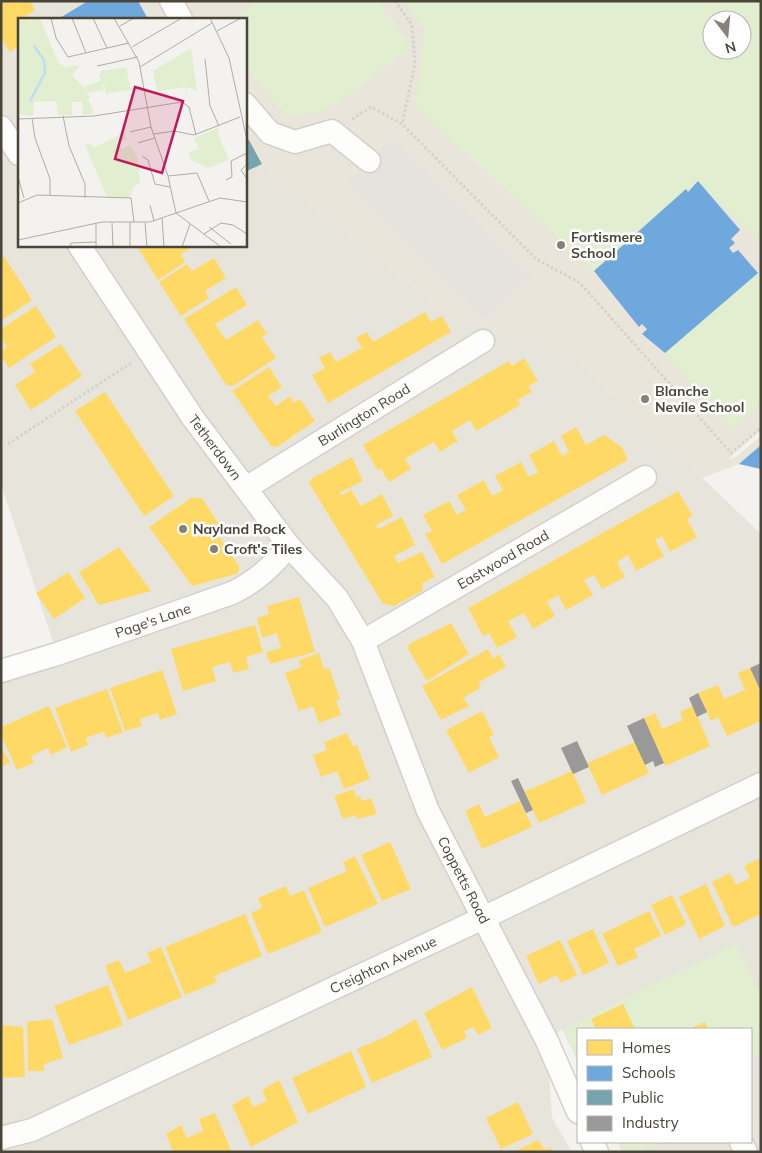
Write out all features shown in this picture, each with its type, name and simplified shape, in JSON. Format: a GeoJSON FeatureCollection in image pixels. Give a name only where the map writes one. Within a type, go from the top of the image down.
{"type":"FeatureCollection","features":[{"type":"Feature","properties":{"kind":"street"},"geometry":{"type":"LineString","coordinates":[[171,1],[180,18]]}},
{"type":"Feature","properties":{"kind":"street"},"geometry":{"type":"LineString","coordinates":[[246,105],[270,133],[295,142],[332,131],[369,161]]}},
{"type":"Feature","properties":{"kind":"street"},"geometry":{"type":"LineString","coordinates":[[1,127],[18,152]]}},
{"type":"Feature","properties":{"kind":"street","name":"Tetherdown"},"geometry":{"type":"LineString","coordinates":[[80,246],[193,418],[290,546],[336,598],[363,641]]}},
{"type":"Feature","properties":{"kind":"street","name":"Burlington Road"},"geometry":{"type":"LineString","coordinates":[[246,488],[483,341]]}},
{"type":"Feature","properties":{"kind":"street","name":"Eastwood Road"},"geometry":{"type":"LineString","coordinates":[[363,641],[644,477]]}},
{"type":"Feature","properties":{"kind":"street","name":"Page's Lane"},"geometry":{"type":"LineString","coordinates":[[1,671],[57,654],[232,593],[252,584],[290,546]]}},
{"type":"Feature","properties":{"kind":"street","name":"Coppetts Road"},"geometry":{"type":"LineString","coordinates":[[363,641],[428,810],[547,1041],[577,1110]]}},
{"type":"Feature","properties":{"kind":"street","name":"Creighton Avenue"},"geometry":{"type":"LineString","coordinates":[[1,1138],[32,1130],[761,784]]}},
{"type":"Feature","properties":{"kind":"path"},"geometry":{"type":"LineString","coordinates":[[395,1],[412,25],[415,64],[402,124]]}},
{"type":"Feature","properties":{"kind":"path"},"geometry":{"type":"LineString","coordinates":[[332,131],[371,107],[402,124],[536,259],[580,283],[731,453],[761,428]]}},
{"type":"Feature","properties":{"kind":"path"},"geometry":{"type":"LineString","coordinates":[[8,444],[148,351]]}},
{"type":"Feature","properties":{"kind":"shaded area"},"geometry":{"type":"Polygon","coordinates":[[[1,1],[90,1],[65,18],[18,18],[18,50],[1,61],[1,1]]]}},
{"type":"Feature","properties":{"kind":"shaded area","name":"Fortismere School"},"geometry":{"type":"Polygon","coordinates":[[[90,1],[761,1],[761,430],[728,459],[736,457],[761,436],[761,469],[739,464],[702,478],[580,361],[446,312],[262,164],[246,135],[246,18],[65,18],[90,1]]]}},
{"type":"Feature","properties":{"kind":"shaded area"},"geometry":{"type":"Polygon","coordinates":[[[18,50],[18,152],[1,127],[1,61],[18,50]]]}},
{"type":"Feature","properties":{"kind":"shaded area"},"geometry":{"type":"Polygon","coordinates":[[[1,127],[18,152],[18,246],[80,246],[83,252],[93,246],[246,246],[246,172],[262,164],[446,312],[580,361],[761,534],[761,1152],[622,1152],[618,1143],[752,1143],[752,1028],[577,1028],[577,1059],[562,1029],[547,1041],[552,1118],[572,1152],[1,1152],[1,671],[57,654],[1,484],[1,127]]]}},
{"type":"Feature","properties":{"kind":"shaded area"},"geometry":{"type":"Polygon","coordinates":[[[393,137],[531,277],[485,321],[348,182],[393,137]]]}},
{"type":"Feature","properties":{"kind":"shaded area"},"geometry":{"type":"Polygon","coordinates":[[[761,1055],[761,1118],[752,1122],[752,1059],[761,1055]]]}},
{"type":"Feature","properties":{"kind":"green space"},"geometry":{"type":"Polygon","coordinates":[[[260,1],[380,1],[411,49],[325,111],[288,118],[246,67],[246,18],[234,18],[260,1]]]}},
{"type":"Feature","properties":{"kind":"green space"},"geometry":{"type":"Polygon","coordinates":[[[404,1],[761,1],[761,242],[698,182],[688,192],[686,189],[594,271],[415,107],[424,31],[404,1]]]}},
{"type":"Feature","properties":{"kind":"green space"},"geometry":{"type":"Polygon","coordinates":[[[761,271],[761,403],[731,429],[665,353],[761,271]]]}},
{"type":"Feature","properties":{"kind":"green space"},"geometry":{"type":"Polygon","coordinates":[[[736,944],[761,996],[761,1055],[752,1059],[752,1028],[577,1028],[577,1058],[563,1029],[736,944]]]}},
{"type":"Feature","properties":{"kind":"green space"},"geometry":{"type":"Polygon","coordinates":[[[620,1143],[660,1143],[641,1152],[625,1152],[620,1143]]]}},
{"type":"Feature","properties":{"kind":"building: Homes"},"geometry":{"type":"Polygon","coordinates":[[[1,1],[30,1],[35,10],[26,16],[27,18],[18,18],[18,46],[10,52],[1,38],[1,1]]]}},
{"type":"Feature","properties":{"kind":"building: Homes"},"geometry":{"type":"Polygon","coordinates":[[[137,246],[194,246],[181,254],[185,262],[158,280],[137,246]]]}},
{"type":"Feature","properties":{"kind":"building: Homes"},"geometry":{"type":"Polygon","coordinates":[[[4,256],[32,300],[1,321],[1,258],[4,256]]]}},
{"type":"Feature","properties":{"kind":"building: Homes"},"geometry":{"type":"Polygon","coordinates":[[[214,258],[226,278],[205,291],[209,298],[181,316],[159,282],[187,264],[192,271],[214,258]]]}},
{"type":"Feature","properties":{"kind":"building: Homes"},"geometry":{"type":"Polygon","coordinates":[[[236,287],[247,305],[215,324],[226,340],[258,320],[267,334],[262,337],[276,358],[233,386],[226,385],[184,319],[236,287]]]}},
{"type":"Feature","properties":{"kind":"building: Homes"},"geometry":{"type":"Polygon","coordinates":[[[36,306],[56,337],[9,368],[1,356],[1,351],[7,347],[1,338],[1,329],[36,306]]]}},
{"type":"Feature","properties":{"kind":"building: Homes"},"geometry":{"type":"Polygon","coordinates":[[[425,312],[431,322],[442,316],[451,332],[328,403],[312,375],[325,368],[319,358],[330,352],[336,362],[362,348],[356,338],[367,332],[373,342],[425,312]]]}},
{"type":"Feature","properties":{"kind":"building: Homes"},"geometry":{"type":"Polygon","coordinates":[[[61,344],[82,376],[31,410],[15,385],[35,372],[30,364],[61,344]]]}},
{"type":"Feature","properties":{"kind":"building: Homes"},"geometry":{"type":"Polygon","coordinates":[[[524,358],[538,381],[528,386],[532,392],[518,400],[520,405],[476,431],[470,420],[452,431],[458,441],[440,452],[434,442],[416,452],[405,459],[411,469],[389,482],[381,469],[378,471],[363,445],[509,361],[512,366],[524,358]]]}},
{"type":"Feature","properties":{"kind":"building: Homes"},"geometry":{"type":"Polygon","coordinates":[[[269,367],[282,387],[268,396],[276,406],[290,396],[294,403],[300,399],[315,421],[277,447],[271,446],[232,391],[269,367]]]}},
{"type":"Feature","properties":{"kind":"building: Homes"},"geometry":{"type":"Polygon","coordinates":[[[105,392],[174,496],[144,516],[75,411],[105,392]]]}},
{"type":"Feature","properties":{"kind":"building: Homes"},"geometry":{"type":"Polygon","coordinates":[[[576,427],[586,445],[604,435],[622,447],[628,460],[442,564],[425,534],[432,531],[423,515],[449,501],[457,515],[466,510],[457,495],[484,480],[492,496],[503,490],[495,476],[521,462],[529,477],[538,472],[529,455],[554,441],[562,456],[569,452],[561,436],[576,427]]]}},
{"type":"Feature","properties":{"kind":"building: Homes"},"geometry":{"type":"Polygon","coordinates":[[[352,457],[363,481],[339,493],[342,495],[351,490],[361,506],[382,494],[393,516],[376,525],[378,529],[402,517],[415,545],[394,556],[398,563],[422,552],[435,577],[423,583],[422,591],[394,606],[383,604],[309,483],[311,479],[352,457]]]}},
{"type":"Feature","properties":{"kind":"building: Homes"},"geometry":{"type":"Polygon","coordinates":[[[678,491],[693,516],[687,519],[697,537],[670,552],[662,536],[655,540],[664,556],[636,571],[628,555],[617,562],[625,577],[602,589],[594,575],[584,580],[593,595],[566,610],[558,595],[547,602],[555,616],[533,629],[524,613],[508,621],[517,637],[497,648],[489,633],[483,636],[468,608],[678,491]]]}},
{"type":"Feature","properties":{"kind":"building: Homes"},"geometry":{"type":"Polygon","coordinates":[[[191,498],[202,498],[218,523],[215,531],[239,566],[239,571],[236,574],[192,586],[149,527],[191,498]]]}},
{"type":"Feature","properties":{"kind":"building: Homes"},"geometry":{"type":"Polygon","coordinates":[[[119,547],[151,591],[99,605],[79,572],[119,547]]]}},
{"type":"Feature","properties":{"kind":"building: Homes"},"geometry":{"type":"Polygon","coordinates":[[[68,572],[85,598],[54,619],[36,593],[68,572]]]}},
{"type":"Feature","properties":{"kind":"building: Homes"},"geometry":{"type":"Polygon","coordinates":[[[299,597],[315,652],[270,664],[266,652],[281,648],[277,633],[262,638],[257,618],[269,614],[267,606],[299,597]]]}},
{"type":"Feature","properties":{"kind":"building: Homes"},"geometry":{"type":"Polygon","coordinates":[[[451,623],[469,654],[427,681],[408,649],[409,644],[451,623]]]}},
{"type":"Feature","properties":{"kind":"building: Homes"},"geometry":{"type":"Polygon","coordinates":[[[255,625],[263,652],[246,657],[249,669],[233,673],[230,662],[212,667],[216,681],[183,691],[171,649],[255,625]]]}},
{"type":"Feature","properties":{"kind":"building: Homes"},"geometry":{"type":"Polygon","coordinates":[[[488,649],[493,659],[499,654],[506,667],[479,682],[480,688],[463,698],[469,706],[441,720],[422,686],[488,649]]]}},
{"type":"Feature","properties":{"kind":"building: Homes"},"geometry":{"type":"Polygon","coordinates":[[[319,653],[324,669],[329,668],[340,699],[336,700],[341,715],[319,723],[313,706],[299,711],[285,673],[301,667],[299,660],[319,653]]]}},
{"type":"Feature","properties":{"kind":"building: Homes"},"geometry":{"type":"Polygon","coordinates":[[[750,668],[761,692],[761,721],[727,736],[718,717],[711,721],[698,693],[718,685],[724,699],[745,690],[738,673],[750,668]]]}},
{"type":"Feature","properties":{"kind":"building: Homes"},"geometry":{"type":"Polygon","coordinates":[[[162,670],[177,714],[160,720],[158,713],[140,719],[142,726],[125,731],[110,688],[162,670]]]}},
{"type":"Feature","properties":{"kind":"building: Homes"},"geometry":{"type":"Polygon","coordinates":[[[107,689],[123,732],[106,738],[104,732],[86,738],[88,745],[71,752],[55,708],[107,689]]]}},
{"type":"Feature","properties":{"kind":"building: Homes"},"geometry":{"type":"Polygon","coordinates":[[[49,706],[67,747],[51,755],[48,748],[31,756],[34,763],[17,770],[1,735],[1,727],[49,706]]]}},
{"type":"Feature","properties":{"kind":"building: Homes"},"geometry":{"type":"Polygon","coordinates":[[[693,706],[710,746],[665,766],[644,718],[655,713],[662,729],[683,720],[680,712],[693,706]]]}},
{"type":"Feature","properties":{"kind":"building: Homes"},"geometry":{"type":"Polygon","coordinates":[[[482,711],[494,735],[489,737],[499,757],[469,773],[446,730],[482,711]]]}},
{"type":"Feature","properties":{"kind":"building: Homes"},"geometry":{"type":"Polygon","coordinates":[[[347,733],[353,746],[357,745],[370,779],[344,789],[337,771],[321,777],[313,755],[327,750],[324,742],[347,733]]]}},
{"type":"Feature","properties":{"kind":"building: Homes"},"geometry":{"type":"Polygon","coordinates":[[[635,742],[649,773],[602,795],[587,763],[635,742]]]}},
{"type":"Feature","properties":{"kind":"building: Homes"},"geometry":{"type":"Polygon","coordinates":[[[1,747],[10,763],[1,767],[1,747]]]}},
{"type":"Feature","properties":{"kind":"building: Homes"},"geometry":{"type":"Polygon","coordinates":[[[572,771],[586,802],[539,823],[524,792],[572,771]]]}},
{"type":"Feature","properties":{"kind":"building: Homes"},"geometry":{"type":"Polygon","coordinates":[[[354,789],[356,797],[360,796],[362,801],[371,798],[377,814],[357,819],[356,815],[343,819],[334,796],[354,789]]]}},
{"type":"Feature","properties":{"kind":"building: Homes"},"geometry":{"type":"Polygon","coordinates":[[[520,801],[532,827],[482,849],[465,811],[479,804],[485,817],[520,801]]]}},
{"type":"Feature","properties":{"kind":"building: Homes"},"geometry":{"type":"Polygon","coordinates":[[[390,842],[411,889],[382,901],[361,855],[390,842]]]}},
{"type":"Feature","properties":{"kind":"building: Homes"},"geometry":{"type":"Polygon","coordinates":[[[355,856],[378,904],[325,927],[308,888],[347,871],[343,862],[355,856]]]}},
{"type":"Feature","properties":{"kind":"building: Homes"},"geometry":{"type":"Polygon","coordinates":[[[761,858],[761,914],[733,927],[712,882],[730,873],[736,885],[750,878],[744,866],[761,858]]]}},
{"type":"Feature","properties":{"kind":"building: Homes"},"geometry":{"type":"Polygon","coordinates":[[[706,884],[725,926],[699,939],[679,897],[706,884]]]}},
{"type":"Feature","properties":{"kind":"building: Homes"},"geometry":{"type":"Polygon","coordinates":[[[286,886],[290,896],[304,890],[322,932],[268,954],[251,913],[262,908],[258,898],[286,886]]]}},
{"type":"Feature","properties":{"kind":"building: Homes"},"geometry":{"type":"Polygon","coordinates":[[[672,895],[686,924],[665,935],[651,905],[672,895]]]}},
{"type":"Feature","properties":{"kind":"building: Homes"},"geometry":{"type":"Polygon","coordinates":[[[649,911],[661,936],[634,949],[638,957],[618,966],[602,934],[649,911]]]}},
{"type":"Feature","properties":{"kind":"building: Homes"},"geometry":{"type":"Polygon","coordinates":[[[245,914],[262,956],[214,976],[217,982],[185,995],[165,947],[245,914]]]}},
{"type":"Feature","properties":{"kind":"building: Homes"},"geometry":{"type":"Polygon","coordinates":[[[593,929],[609,963],[583,975],[567,941],[593,929]]]}},
{"type":"Feature","properties":{"kind":"building: Homes"},"geometry":{"type":"Polygon","coordinates":[[[560,940],[577,975],[561,983],[557,975],[539,984],[526,956],[560,940]]]}},
{"type":"Feature","properties":{"kind":"building: Homes"},"geometry":{"type":"Polygon","coordinates":[[[161,947],[182,997],[128,1020],[105,966],[119,960],[125,973],[151,962],[147,953],[161,947]]]}},
{"type":"Feature","properties":{"kind":"building: Homes"},"geometry":{"type":"Polygon","coordinates":[[[108,985],[123,1025],[69,1045],[54,1006],[108,985]]]}},
{"type":"Feature","properties":{"kind":"building: Homes"},"geometry":{"type":"Polygon","coordinates":[[[472,987],[492,1028],[478,1035],[474,1027],[464,1031],[467,1038],[442,1050],[424,1013],[472,987]]]}},
{"type":"Feature","properties":{"kind":"building: Homes"},"geometry":{"type":"Polygon","coordinates":[[[623,1004],[635,1028],[596,1028],[591,1019],[623,1004]]]}},
{"type":"Feature","properties":{"kind":"building: Homes"},"geometry":{"type":"Polygon","coordinates":[[[52,1019],[63,1058],[44,1064],[44,1071],[28,1071],[27,1022],[52,1019]]]}},
{"type":"Feature","properties":{"kind":"building: Homes"},"geometry":{"type":"Polygon","coordinates":[[[416,1019],[432,1057],[372,1083],[357,1049],[385,1037],[416,1019]]]}},
{"type":"Feature","properties":{"kind":"building: Homes"},"geometry":{"type":"Polygon","coordinates":[[[705,1022],[708,1028],[690,1028],[705,1022]]]}},
{"type":"Feature","properties":{"kind":"building: Homes"},"geometry":{"type":"Polygon","coordinates":[[[1,1025],[23,1027],[25,1077],[1,1078],[1,1025]]]}},
{"type":"Feature","properties":{"kind":"building: Homes"},"geometry":{"type":"Polygon","coordinates":[[[351,1051],[366,1087],[308,1114],[292,1078],[351,1051]]]}},
{"type":"Feature","properties":{"kind":"building: Homes"},"geometry":{"type":"Polygon","coordinates":[[[279,1080],[298,1122],[251,1147],[232,1105],[248,1096],[253,1107],[267,1101],[262,1090],[279,1080]]]}},
{"type":"Feature","properties":{"kind":"building: Homes"},"geometry":{"type":"Polygon","coordinates":[[[518,1102],[533,1134],[501,1149],[486,1118],[518,1102]]]}},
{"type":"Feature","properties":{"kind":"building: Homes"},"geometry":{"type":"Polygon","coordinates":[[[215,1113],[232,1152],[173,1152],[166,1134],[181,1125],[187,1138],[194,1135],[203,1131],[199,1119],[215,1113]]]}},
{"type":"Feature","properties":{"kind":"building: Homes"},"geometry":{"type":"Polygon","coordinates":[[[538,1140],[545,1150],[551,1148],[553,1152],[514,1152],[538,1140]]]}},
{"type":"Feature","properties":{"kind":"building: Schools"},"geometry":{"type":"Polygon","coordinates":[[[88,1],[138,1],[147,18],[60,18],[88,1]]]}},
{"type":"Feature","properties":{"kind":"building: Schools"},"geometry":{"type":"Polygon","coordinates":[[[698,181],[740,230],[731,239],[735,243],[729,248],[733,253],[738,250],[758,273],[665,353],[642,334],[647,329],[642,324],[639,327],[594,271],[686,189],[688,192],[698,181]]]}},
{"type":"Feature","properties":{"kind":"building: Schools"},"geometry":{"type":"Polygon","coordinates":[[[761,445],[761,469],[739,464],[761,445]]]}},
{"type":"Feature","properties":{"kind":"building: Public"},"geometry":{"type":"Polygon","coordinates":[[[246,135],[262,164],[246,172],[246,135]]]}},
{"type":"Feature","properties":{"kind":"building: Industry"},"geometry":{"type":"Polygon","coordinates":[[[761,663],[761,692],[750,668],[761,663]]]}},
{"type":"Feature","properties":{"kind":"building: Industry"},"geometry":{"type":"Polygon","coordinates":[[[698,693],[707,712],[697,717],[689,698],[698,693]]]}},
{"type":"Feature","properties":{"kind":"building: Industry"},"geometry":{"type":"Polygon","coordinates":[[[644,718],[664,763],[655,767],[653,761],[645,765],[627,726],[644,718]]]}},
{"type":"Feature","properties":{"kind":"building: Industry"},"geometry":{"type":"Polygon","coordinates":[[[577,741],[589,767],[573,774],[561,748],[577,741]]]}},
{"type":"Feature","properties":{"kind":"building: Industry"},"geometry":{"type":"Polygon","coordinates":[[[518,778],[533,810],[526,813],[511,781],[518,778]]]}},
{"type":"Feature","properties":{"kind":"place","name":"Fortismere School"},"geometry":{"type":"Point","coordinates":[561,245]}},
{"type":"Feature","properties":{"kind":"place","name":"Blanche Nevile School"},"geometry":{"type":"Point","coordinates":[645,399]}},
{"type":"Feature","properties":{"kind":"place","name":"Nayland Rock"},"geometry":{"type":"Point","coordinates":[183,529]}},
{"type":"Feature","properties":{"kind":"place","name":"Croft's Tiles"},"geometry":{"type":"Point","coordinates":[214,549]}}]}
